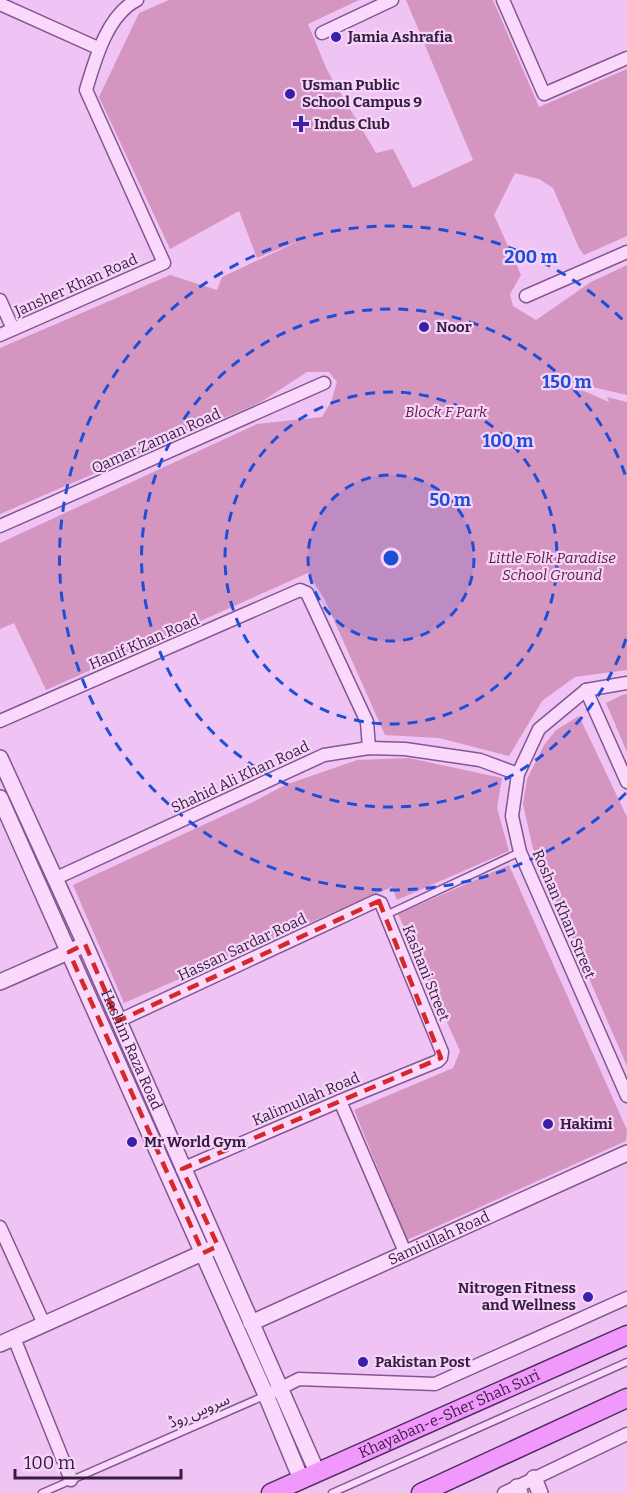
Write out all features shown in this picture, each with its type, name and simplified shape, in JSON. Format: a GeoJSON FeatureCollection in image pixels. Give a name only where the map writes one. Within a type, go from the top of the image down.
{"type":"FeatureCollection","features":[{"type":"Feature","properties":{"kind":"main road","name":"Khayaban-e-Sher Shah Suri"},"geometry":{"type":"LineString","coordinates":[[271,1493],[627,1335]]}},
{"type":"Feature","properties":{"kind":"main road"},"geometry":{"type":"LineString","coordinates":[[421,1493],[627,1398]]}},
{"type":"Feature","properties":{"kind":"street"},"geometry":{"type":"LineString","coordinates":[[0,4],[98,48],[123,11],[137,0]]}},
{"type":"Feature","properties":{"kind":"street"},"geometry":{"type":"LineString","coordinates":[[322,33],[392,0]]}},
{"type":"Feature","properties":{"kind":"street"},"geometry":{"type":"LineString","coordinates":[[503,0],[544,94],[627,58]]}},
{"type":"Feature","properties":{"kind":"street","name":"Jansher Khan Road"},"geometry":{"type":"LineString","coordinates":[[0,335],[164,263],[86,90],[98,48]]}},
{"type":"Feature","properties":{"kind":"street"},"geometry":{"type":"LineString","coordinates":[[526,296],[627,252]]}},
{"type":"Feature","properties":{"kind":"street"},"geometry":{"type":"LineString","coordinates":[[0,300],[13,329]]}},
{"type":"Feature","properties":{"kind":"street","name":"Qamar Zaman Road"},"geometry":{"type":"LineString","coordinates":[[0,525],[324,383]]}},
{"type":"Feature","properties":{"kind":"street","name":"Hanif Khan Road"},"geometry":{"type":"LineString","coordinates":[[0,721],[300,590],[307,593],[367,722],[369,748]]}},
{"type":"Feature","properties":{"kind":"street"},"geometry":{"type":"LineString","coordinates":[[627,683],[586,690],[627,782]]}},
{"type":"Feature","properties":{"kind":"street","name":"Roshan Khan Street"},"geometry":{"type":"LineString","coordinates":[[586,690],[539,729],[518,774],[512,816],[520,852],[627,1096]]}},
{"type":"Feature","properties":{"kind":"street","name":"Shahid Ali Khan Road"},"geometry":{"type":"LineString","coordinates":[[54,879],[324,755],[369,748],[405,749],[480,760],[518,774]]}},
{"type":"Feature","properties":{"kind":"street","name":"Hashim Raza Road"},"geometry":{"type":"LineString","coordinates":[[0,758],[85,944],[182,1169],[281,1388],[309,1476]]}},
{"type":"Feature","properties":{"kind":"street","name":"Hashim Raza Road"},"geometry":{"type":"LineString","coordinates":[[0,798],[266,1395],[309,1476]]}},
{"type":"Feature","properties":{"kind":"street","name":"Kashani Street"},"geometry":{"type":"LineString","coordinates":[[379,901],[442,1052],[441,1058]]}},
{"type":"Feature","properties":{"kind":"street","name":"Hassan Sardar Road"},"geometry":{"type":"LineString","coordinates":[[118,1021],[379,901]]}},
{"type":"Feature","properties":{"kind":"street"},"geometry":{"type":"LineString","coordinates":[[0,982],[85,944]]}},
{"type":"Feature","properties":{"kind":"street","name":"Kalimullah Road"},"geometry":{"type":"LineString","coordinates":[[182,1169],[441,1058]]}},
{"type":"Feature","properties":{"kind":"street"},"geometry":{"type":"LineString","coordinates":[[340,1101],[405,1252]]}},
{"type":"Feature","properties":{"kind":"street","name":"Samiullah Road"},"geometry":{"type":"LineString","coordinates":[[250,1323],[627,1154]]}},
{"type":"Feature","properties":{"kind":"street"},"geometry":{"type":"LineString","coordinates":[[0,1227],[44,1324]]}},
{"type":"Feature","properties":{"kind":"street"},"geometry":{"type":"LineString","coordinates":[[71,1479],[7,1341],[218,1246]]}},
{"type":"Feature","properties":{"kind":"street"},"geometry":{"type":"LineString","coordinates":[[266,1395],[299,1379],[435,1384],[627,1298]]}},
{"type":"Feature","properties":{"kind":"street"},"geometry":{"type":"LineString","coordinates":[[514,1491],[534,1478],[627,1434]]}},
{"type":"Feature","properties":{"kind":"street"},"geometry":{"type":"LineString","coordinates":[[534,1478],[540,1493]]}},
{"type":"Feature","properties":{"kind":"lane"},"geometry":{"type":"LineString","coordinates":[[386,915],[520,852]]}},
{"type":"Feature","properties":{"kind":"lane"},"geometry":{"type":"LineString","coordinates":[[332,1493],[627,1362]]}},
{"type":"Feature","properties":{"kind":"lane","name":"سروس روڈ"},"geometry":{"type":"LineString","coordinates":[[42,1493],[266,1395]]}},
{"type":"Feature","properties":{"kind":"highlighted area"},"geometry":{"type":"Polygon","coordinates":[[[379,901],[441,1058],[182,1169],[218,1246],[203,1253],[69,952],[85,944],[118,1021],[379,901]]]}},
{"type":"Feature","properties":{"kind":"green space"},"geometry":{"type":"Polygon","coordinates":[[[169,0],[359,0],[308,24],[327,70],[376,153],[393,149],[413,188],[473,160],[406,0],[493,0],[539,107],[627,69],[627,236],[584,255],[553,188],[539,179],[515,173],[494,215],[521,275],[510,294],[513,306],[536,320],[591,282],[627,265],[627,395],[557,379],[609,402],[607,397],[627,402],[627,670],[575,677],[542,701],[509,756],[439,738],[385,735],[325,600],[308,573],[46,690],[14,623],[0,629],[0,543],[257,424],[322,417],[331,402],[337,382],[329,372],[307,372],[261,402],[0,514],[0,348],[170,275],[217,290],[222,277],[303,239],[257,258],[239,211],[170,249],[99,97],[139,13],[169,0]]]}},
{"type":"Feature","properties":{"kind":"green space"},"geometry":{"type":"Polygon","coordinates":[[[627,694],[627,752],[606,703],[627,694]]]}},
{"type":"Feature","properties":{"kind":"green space"},"geometry":{"type":"Polygon","coordinates":[[[579,716],[627,817],[627,1066],[533,849],[523,804],[527,779],[544,745],[556,730],[579,716]]]}},
{"type":"Feature","properties":{"kind":"green space"},"geometry":{"type":"Polygon","coordinates":[[[409,758],[502,778],[497,808],[509,851],[397,900],[392,887],[124,1003],[73,885],[285,785],[357,760],[409,758]]]}},
{"type":"Feature","properties":{"kind":"green space"},"geometry":{"type":"Polygon","coordinates":[[[509,865],[627,1130],[626,1141],[407,1240],[354,1110],[453,1068],[460,1051],[398,914],[509,865]]]}},
{"type":"Feature","properties":{"kind":"place","name":"Jamia Ashrafia"},"geometry":{"type":"Point","coordinates":[336,37]}},
{"type":"Feature","properties":{"kind":"place","name":"Usman Public School Campus 9"},"geometry":{"type":"Point","coordinates":[290,94]}},
{"type":"Feature","properties":{"kind":"place","name":"Indus Club"},"geometry":{"type":"Point","coordinates":[301,124]}},
{"type":"Feature","properties":{"kind":"place","name":"Noor"},"geometry":{"type":"Point","coordinates":[424,327]}},
{"type":"Feature","properties":{"kind":"place","name":"Hakimi"},"geometry":{"type":"Point","coordinates":[548,1124]}},
{"type":"Feature","properties":{"kind":"place","name":"Mr World Gym"},"geometry":{"type":"Point","coordinates":[132,1142]}},
{"type":"Feature","properties":{"kind":"place","name":"Nitrogen Fitness and Wellness"},"geometry":{"type":"Point","coordinates":[588,1297]}},
{"type":"Feature","properties":{"kind":"place","name":"Pakistan Post"},"geometry":{"type":"Point","coordinates":[363,1362]}},
{"type":"Feature","properties":{"kind":"park label","name":"Block F Park"},"geometry":{"type":"Point","coordinates":[446,412]}},
{"type":"Feature","properties":{"kind":"park label","name":"Little Folk Paradise School Ground"},"geometry":{"type":"Point","coordinates":[552,566]}}]}
